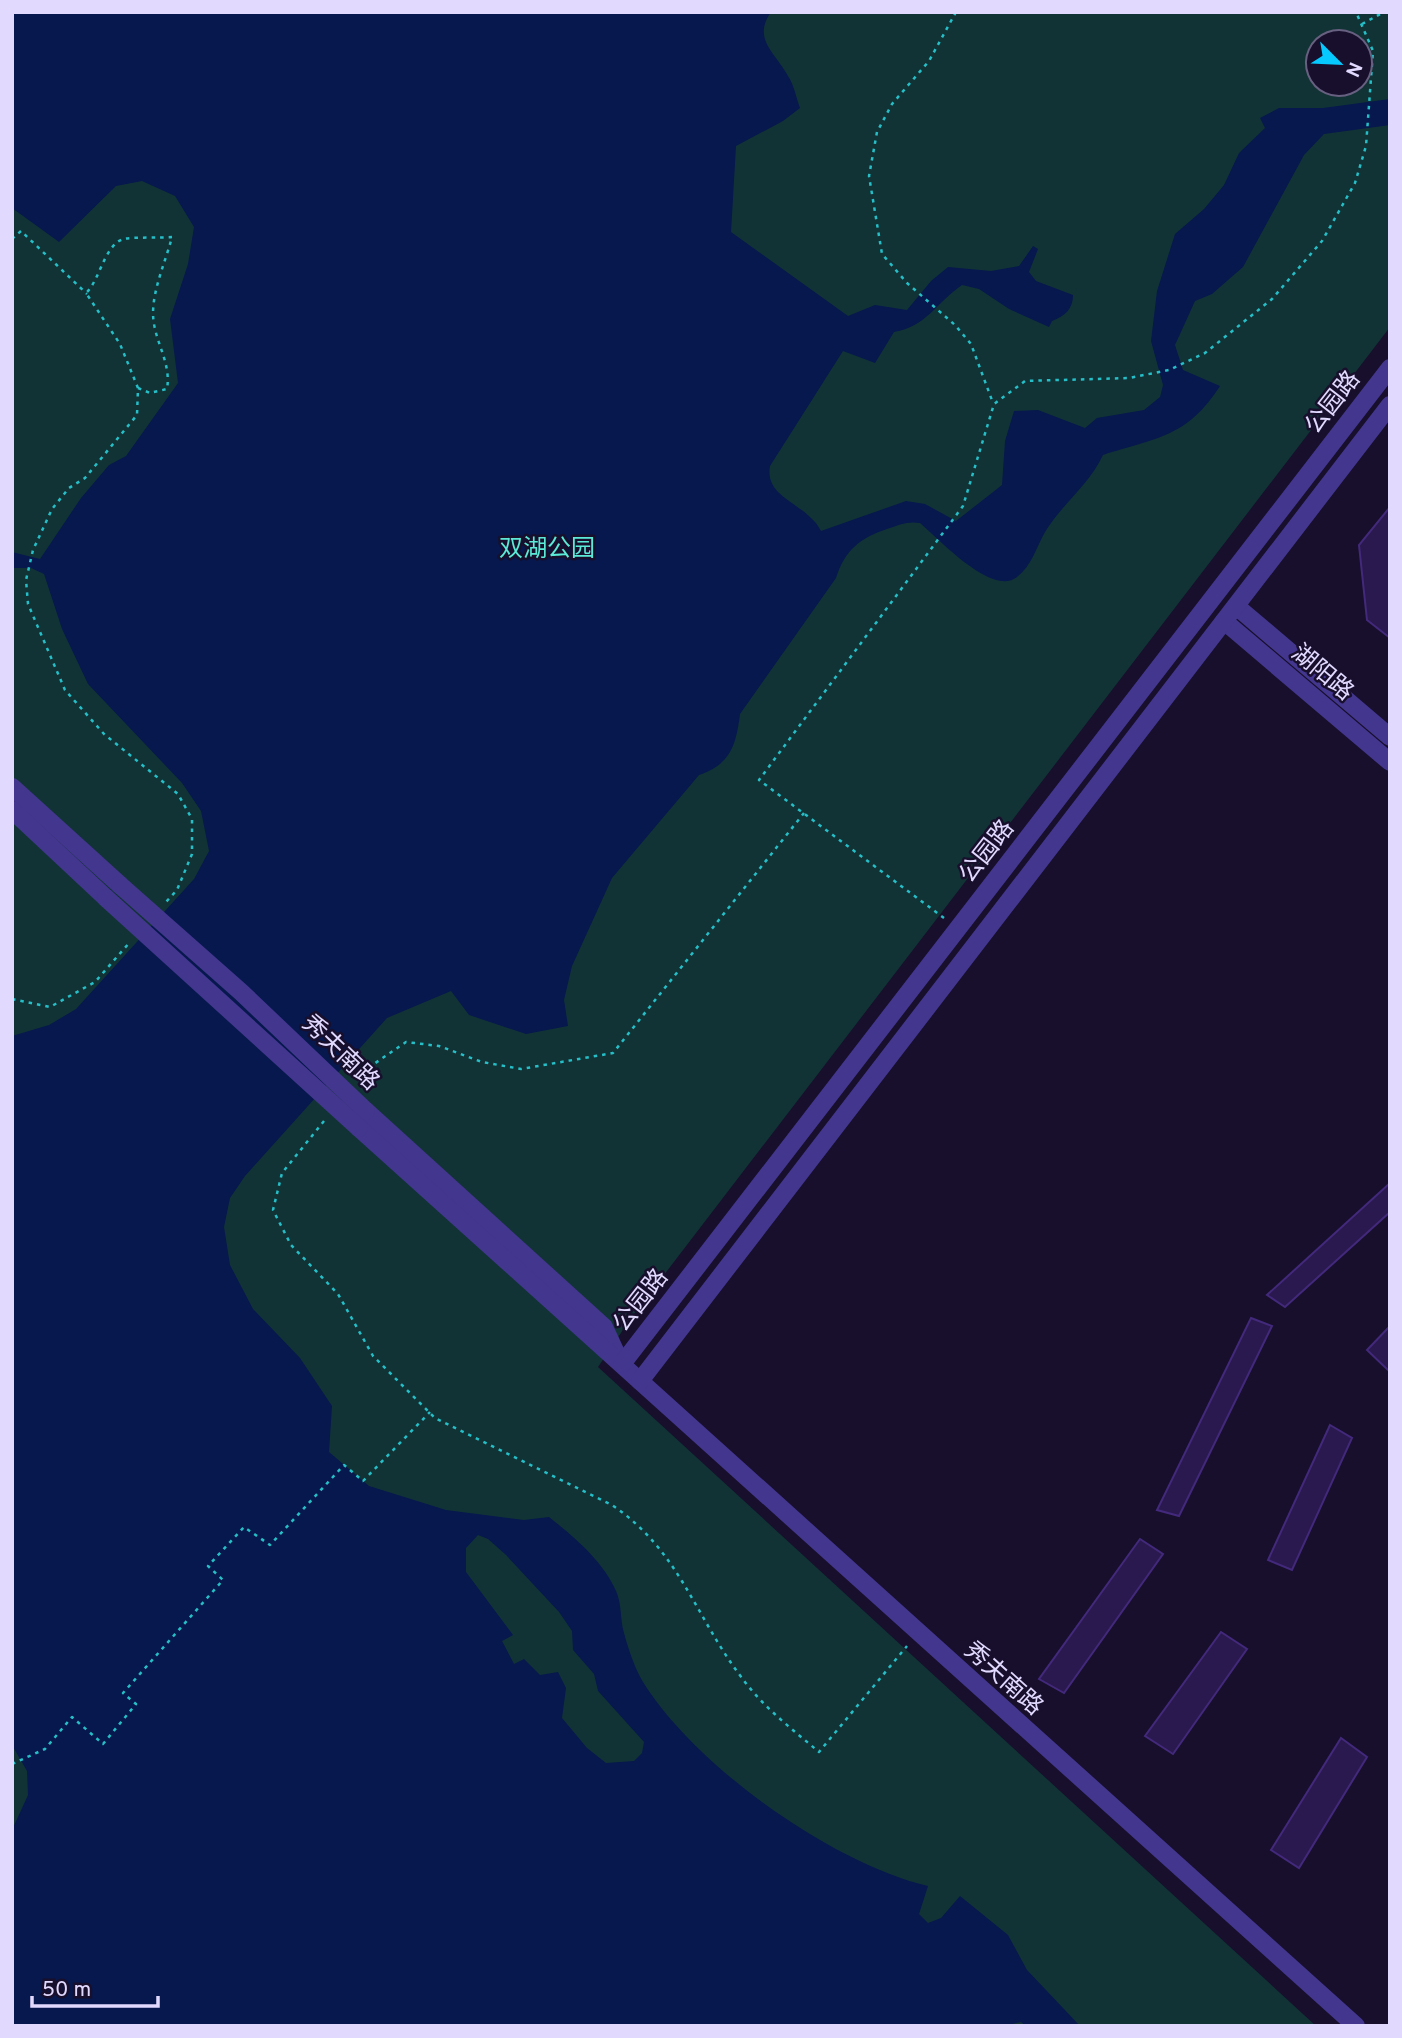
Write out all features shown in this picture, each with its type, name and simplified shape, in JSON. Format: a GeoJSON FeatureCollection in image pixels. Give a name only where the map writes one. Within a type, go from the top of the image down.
{"type":"FeatureCollection","features":[{"type":"Feature","properties":{"kind":"street","name":"公园路"},"geometry":{"type":"LineString","coordinates":[[622,1364],[1390,368]]}},
{"type":"Feature","properties":{"kind":"street","name":"公园路"},"geometry":{"type":"LineString","coordinates":[[640,1381],[1390,405]]}},
{"type":"Feature","properties":{"kind":"street","name":"湖阳路"},"geometry":{"type":"LineString","coordinates":[[1236,606],[1390,737]]}},
{"type":"Feature","properties":{"kind":"street","name":"湖阳路"},"geometry":{"type":"LineString","coordinates":[[1224,621],[1390,762]]}},
{"type":"Feature","properties":{"kind":"street","name":"秀夫南路"},"geometry":{"type":"LineString","coordinates":[[12,787],[241,992],[366,1111],[604,1327],[622,1364]]}},
{"type":"Feature","properties":{"kind":"street","name":"秀夫南路"},"geometry":{"type":"LineString","coordinates":[[12,810],[359,1128],[1356,2026]]}},
{"type":"Feature","properties":{"kind":"path"},"geometry":{"type":"LineString","coordinates":[[956,12],[929,61],[892,104],[877,132],[869,176],[882,254],[907,283],[955,325],[971,344],[994,404]]}},
{"type":"Feature","properties":{"kind":"path"},"geometry":{"type":"LineString","coordinates":[[957,929],[759,780],[963,506],[994,404],[1025,381],[1129,378],[1169,370],[1205,353],[1272,299],[1322,241],[1355,183],[1366,146],[1373,51],[1356,12]]}},
{"type":"Feature","properties":{"kind":"path"},"geometry":{"type":"LineString","coordinates":[[1362,24],[1384,12]]}},
{"type":"Feature","properties":{"kind":"path"},"geometry":{"type":"LineString","coordinates":[[12,239],[21,231],[87,294],[120,344],[138,388],[137,415],[85,478],[69,488],[52,509],[33,550],[26,580],[28,604],[65,690],[104,734],[178,793],[192,819],[192,854],[177,890],[95,982],[50,1007],[12,999]]}},
{"type":"Feature","properties":{"kind":"path"},"geometry":{"type":"LineString","coordinates":[[87,294],[112,248],[123,239],[172,237],[156,296],[154,323],[169,375],[167,389],[150,393],[138,388]]}},
{"type":"Feature","properties":{"kind":"path"},"geometry":{"type":"LineString","coordinates":[[12,1764],[45,1749],[72,1717],[103,1744],[136,1704],[123,1693],[223,1580],[208,1566],[244,1527],[270,1545],[344,1465],[363,1481],[430,1412]]}},
{"type":"Feature","properties":{"kind":"green space","name":"双湖公园"},"geometry":{"type":"Polygon","coordinates":[[[12,12],[1390,12],[1390,327],[631,1318],[598,1367],[1316,2026],[12,2026],[12,12]]]}},
{"type":"Feature","properties":{"kind":"shaded area"},"geometry":{"type":"Polygon","coordinates":[[[12,12],[771,12],[764,30],[765,38],[790,80],[800,108],[783,121],[736,146],[731,232],[848,316],[875,305],[907,310],[931,281],[948,267],[991,271],[1019,266],[1033,246],[1038,249],[1029,272],[1036,281],[1073,295],[1072,304],[1067,311],[1052,321],[1049,327],[1009,309],[979,289],[962,285],[923,320],[894,332],[875,363],[843,351],[770,466],[773,486],[815,522],[821,531],[906,501],[925,504],[956,521],[1002,485],[1005,441],[1014,411],[1038,410],[1085,428],[1097,418],[1144,410],[1160,397],[1163,385],[1151,341],[1157,291],[1175,234],[1204,209],[1224,185],[1239,153],[1265,128],[1260,118],[1279,108],[1323,108],[1390,99],[1390,125],[1324,134],[1304,155],[1243,267],[1212,294],[1195,301],[1175,345],[1183,370],[1220,386],[1207,403],[1183,426],[1169,433],[1103,455],[1090,476],[1052,522],[1030,562],[1017,577],[1006,581],[980,573],[920,523],[903,524],[877,533],[855,546],[844,560],[836,578],[740,714],[734,744],[725,759],[699,775],[612,878],[572,966],[564,1000],[568,1026],[526,1034],[469,1015],[451,991],[387,1018],[245,1176],[230,1198],[224,1227],[230,1265],[253,1309],[300,1358],[332,1406],[329,1452],[369,1486],[446,1510],[524,1520],[549,1517],[587,1550],[604,1570],[618,1596],[623,1628],[640,1677],[667,1714],[696,1746],[731,1778],[810,1834],[890,1874],[928,1886],[919,1914],[928,1923],[941,1918],[960,1896],[1008,1935],[1027,1970],[1080,2026],[1026,2026],[1021,2022],[1003,2026],[12,2026],[12,1830],[28,1795],[27,1771],[12,1745],[12,1036],[49,1025],[76,1009],[194,879],[209,851],[201,811],[182,783],[88,684],[62,629],[44,574],[31,568],[12,568],[12,552],[40,559],[81,498],[109,465],[126,456],[178,383],[170,319],[188,264],[194,227],[175,196],[142,181],[116,186],[59,242],[12,208],[12,12]],[[478,1535],[466,1548],[466,1572],[513,1635],[502,1641],[514,1664],[524,1659],[540,1675],[558,1672],[566,1688],[562,1718],[587,1748],[606,1763],[634,1761],[642,1753],[644,1742],[598,1691],[594,1674],[573,1650],[572,1631],[559,1612],[488,1539],[478,1535]]]}},
{"type":"Feature","properties":{"kind":"building"},"geometry":{"type":"Polygon","coordinates":[[[1390,507],[1390,638],[1367,620],[1359,545],[1390,507]]]}},
{"type":"Feature","properties":{"kind":"building"},"geometry":{"type":"Polygon","coordinates":[[[1390,1183],[1390,1212],[1285,1307],[1267,1295],[1390,1183]]]}},
{"type":"Feature","properties":{"kind":"building"},"geometry":{"type":"Polygon","coordinates":[[[1251,1318],[1272,1326],[1179,1516],[1157,1510],[1251,1318]]]}},
{"type":"Feature","properties":{"kind":"building"},"geometry":{"type":"Polygon","coordinates":[[[1390,1326],[1390,1372],[1367,1350],[1390,1326]]]}},
{"type":"Feature","properties":{"kind":"building"},"geometry":{"type":"Polygon","coordinates":[[[1330,1425],[1352,1438],[1292,1570],[1268,1560],[1330,1425]]]}},
{"type":"Feature","properties":{"kind":"building"},"geometry":{"type":"Polygon","coordinates":[[[1140,1539],[1163,1554],[1064,1693],[1039,1679],[1140,1539]]]}},
{"type":"Feature","properties":{"kind":"building"},"geometry":{"type":"Polygon","coordinates":[[[1221,1632],[1247,1649],[1173,1754],[1145,1736],[1221,1632]]]}},
{"type":"Feature","properties":{"kind":"building"},"geometry":{"type":"Polygon","coordinates":[[[1341,1738],[1367,1757],[1299,1868],[1271,1850],[1341,1738]]]}}]}
